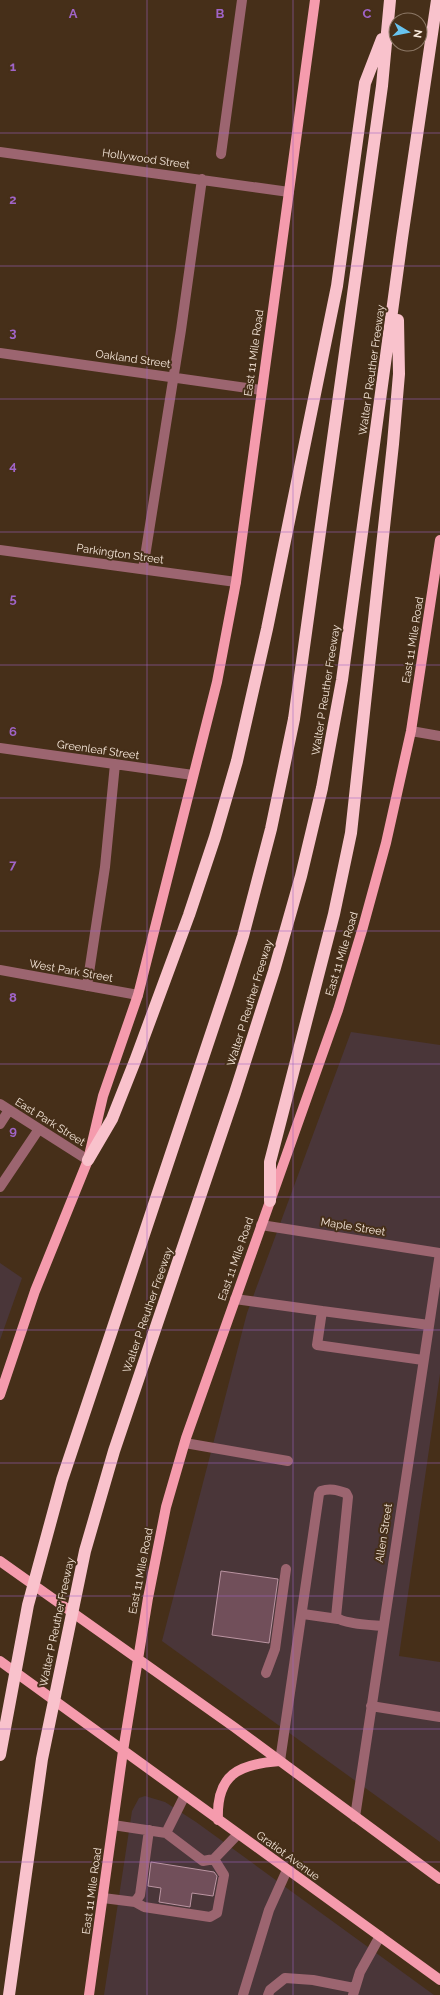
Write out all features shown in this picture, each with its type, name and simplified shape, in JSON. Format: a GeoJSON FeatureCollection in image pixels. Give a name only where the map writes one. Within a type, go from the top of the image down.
{"type":"FeatureCollection","features":[{"type":"Feature","properties":{"kind":"highway"},"geometry":{"type":"LineString","coordinates":[[389,12],[390,0]]}},
{"type":"Feature","properties":{"kind":"highway","name":"Walter P Reuther Freeway"},"geometry":{"type":"LineString","coordinates":[[9,1995],[42,1759],[85,1551],[114,1451],[235,1093],[274,971],[301,876],[322,788],[342,680],[436,0]]}},
{"type":"Feature","properties":{"kind":"highway"},"geometry":{"type":"LineString","coordinates":[[88,1160],[112,1119],[135,1061],[189,915],[215,837],[237,761],[267,629],[337,286],[365,83],[388,26]]}},
{"type":"Feature","properties":{"kind":"highway"},"geometry":{"type":"LineString","coordinates":[[0,1755],[28,1605],[62,1480],[230,977],[253,899],[275,815],[287,757],[302,667],[382,86],[388,26]]}},
{"type":"Feature","properties":{"kind":"highway"},"geometry":{"type":"LineString","coordinates":[[270,1201],[270,1162],[334,914],[351,832],[393,444],[399,374],[397,280]]}},
{"type":"Feature","properties":{"kind":"main road","name":"East 11 Mile Road"},"geometry":{"type":"LineString","coordinates":[[0,1395],[35,1291],[88,1160],[103,1096],[138,995],[217,682],[236,582],[314,0]]}},
{"type":"Feature","properties":{"kind":"main road","name":"East 11 Mile Road"},"geometry":{"type":"LineString","coordinates":[[89,1995],[123,1751],[157,1551],[166,1508],[185,1443],[338,1010],[363,927],[386,843],[411,731],[440,540]]}},
{"type":"Feature","properties":{"kind":"main road"},"geometry":{"type":"LineString","coordinates":[[0,1562],[280,1760],[329,1796],[354,1817],[440,1879]]}},
{"type":"Feature","properties":{"kind":"main road","name":"Gratiot Avenue"},"geometry":{"type":"LineString","coordinates":[[0,1661],[440,1980]]}},
{"type":"Feature","properties":{"kind":"main road"},"geometry":{"type":"LineString","coordinates":[[218,1820],[220,1794],[223,1784],[230,1775],[250,1765],[280,1760]]}},
{"type":"Feature","properties":{"kind":"street"},"geometry":{"type":"LineString","coordinates":[[221,154],[242,0]]}},
{"type":"Feature","properties":{"kind":"street","name":"Hollywood Street"},"geometry":{"type":"LineString","coordinates":[[0,152],[289,192]]}},
{"type":"Feature","properties":{"kind":"street"},"geometry":{"type":"LineString","coordinates":[[143,569],[172,376],[181,330],[202,179]]}},
{"type":"Feature","properties":{"kind":"street","name":"Oakland Street"},"geometry":{"type":"LineString","coordinates":[[0,353],[172,376],[262,390]]}},
{"type":"Feature","properties":{"kind":"street","name":"Parkington Street"},"geometry":{"type":"LineString","coordinates":[[0,550],[236,582]]}},
{"type":"Feature","properties":{"kind":"street"},"geometry":{"type":"LineString","coordinates":[[411,731],[440,736]]}},
{"type":"Feature","properties":{"kind":"street","name":"Greenleaf Street"},"geometry":{"type":"LineString","coordinates":[[0,748],[193,775]]}},
{"type":"Feature","properties":{"kind":"street"},"geometry":{"type":"LineString","coordinates":[[87,986],[105,868],[114,764]]}},
{"type":"Feature","properties":{"kind":"street","name":"West Park Street"},"geometry":{"type":"LineString","coordinates":[[0,970],[138,995]]}},
{"type":"Feature","properties":{"kind":"street"},"geometry":{"type":"LineString","coordinates":[[0,1124],[4,1107]]}},
{"type":"Feature","properties":{"kind":"street","name":"East Park Street"},"geometry":{"type":"LineString","coordinates":[[4,1107],[88,1160]]}},
{"type":"Feature","properties":{"kind":"street"},"geometry":{"type":"LineString","coordinates":[[0,1187],[39,1129]]}},
{"type":"Feature","properties":{"kind":"street","name":"Maple Street"},"geometry":{"type":"LineString","coordinates":[[261,1225],[440,1253]]}},
{"type":"Feature","properties":{"kind":"street","name":"Allen Street"},"geometry":{"type":"LineString","coordinates":[[354,1817],[440,1253]]}},
{"type":"Feature","properties":{"kind":"street"},"geometry":{"type":"LineString","coordinates":[[235,1299],[429,1325]]}},
{"type":"Feature","properties":{"kind":"street"},"geometry":{"type":"LineString","coordinates":[[322,1311],[316,1345],[423,1360]]}},
{"type":"Feature","properties":{"kind":"street"},"geometry":{"type":"LineString","coordinates":[[185,1443],[288,1461]]}},
{"type":"Feature","properties":{"kind":"street"},"geometry":{"type":"LineString","coordinates":[[280,1760],[319,1494],[324,1490],[338,1490],[346,1493],[348,1497],[335,1614],[338,1619]]}},
{"type":"Feature","properties":{"kind":"street"},"geometry":{"type":"LineString","coordinates":[[266,1673],[275,1649],[286,1569]]}},
{"type":"Feature","properties":{"kind":"street"},"geometry":{"type":"LineString","coordinates":[[302,1614],[382,1626]]}},
{"type":"Feature","properties":{"kind":"street"},"geometry":{"type":"LineString","coordinates":[[371,1706],[440,1717]]}},
{"type":"Feature","properties":{"kind":"street"},"geometry":{"type":"LineString","coordinates":[[166,1833],[184,1795]]}},
{"type":"Feature","properties":{"kind":"street"},"geometry":{"type":"LineString","coordinates":[[113,1825],[166,1833],[203,1861],[214,1859],[238,1834]]}},
{"type":"Feature","properties":{"kind":"street"},"geometry":{"type":"LineString","coordinates":[[135,1902],[140,1895],[149,1830]]}},
{"type":"Feature","properties":{"kind":"street"},"geometry":{"type":"LineString","coordinates":[[103,1898],[135,1902],[144,1907],[210,1917],[217,1913],[224,1875],[214,1859]]}},
{"type":"Feature","properties":{"kind":"street"},"geometry":{"type":"LineString","coordinates":[[243,1995],[270,1910],[287,1870]]}},
{"type":"Feature","properties":{"kind":"street"},"geometry":{"type":"LineString","coordinates":[[268,1995],[270,1990],[285,1978],[313,1980],[353,1991],[380,1936]]}},
{"type":"Feature","properties":{"kind":"shaded area"},"geometry":{"type":"Polygon","coordinates":[[[351,1032],[440,1045],[440,1374],[399,1656],[440,1662],[440,1842],[162,1641],[247,1313],[351,1032]]]}},
{"type":"Feature","properties":{"kind":"shaded area"},"geometry":{"type":"Polygon","coordinates":[[[0,1263],[22,1278],[0,1340],[0,1263]]]}},
{"type":"Feature","properties":{"kind":"shaded area"},"geometry":{"type":"Polygon","coordinates":[[[145,1796],[165,1802],[196,1822],[434,1995],[104,1995],[132,1811],[139,1798],[145,1796]]]}},
{"type":"Feature","properties":{"kind":"building"},"geometry":{"type":"Polygon","coordinates":[[[221,1571],[278,1579],[269,1643],[212,1635],[221,1571]]]}},
{"type":"Feature","properties":{"kind":"building"},"geometry":{"type":"Polygon","coordinates":[[[151,1862],[214,1872],[217,1876],[213,1896],[192,1893],[190,1907],[159,1902],[161,1888],[148,1886],[151,1862]]]}}]}
